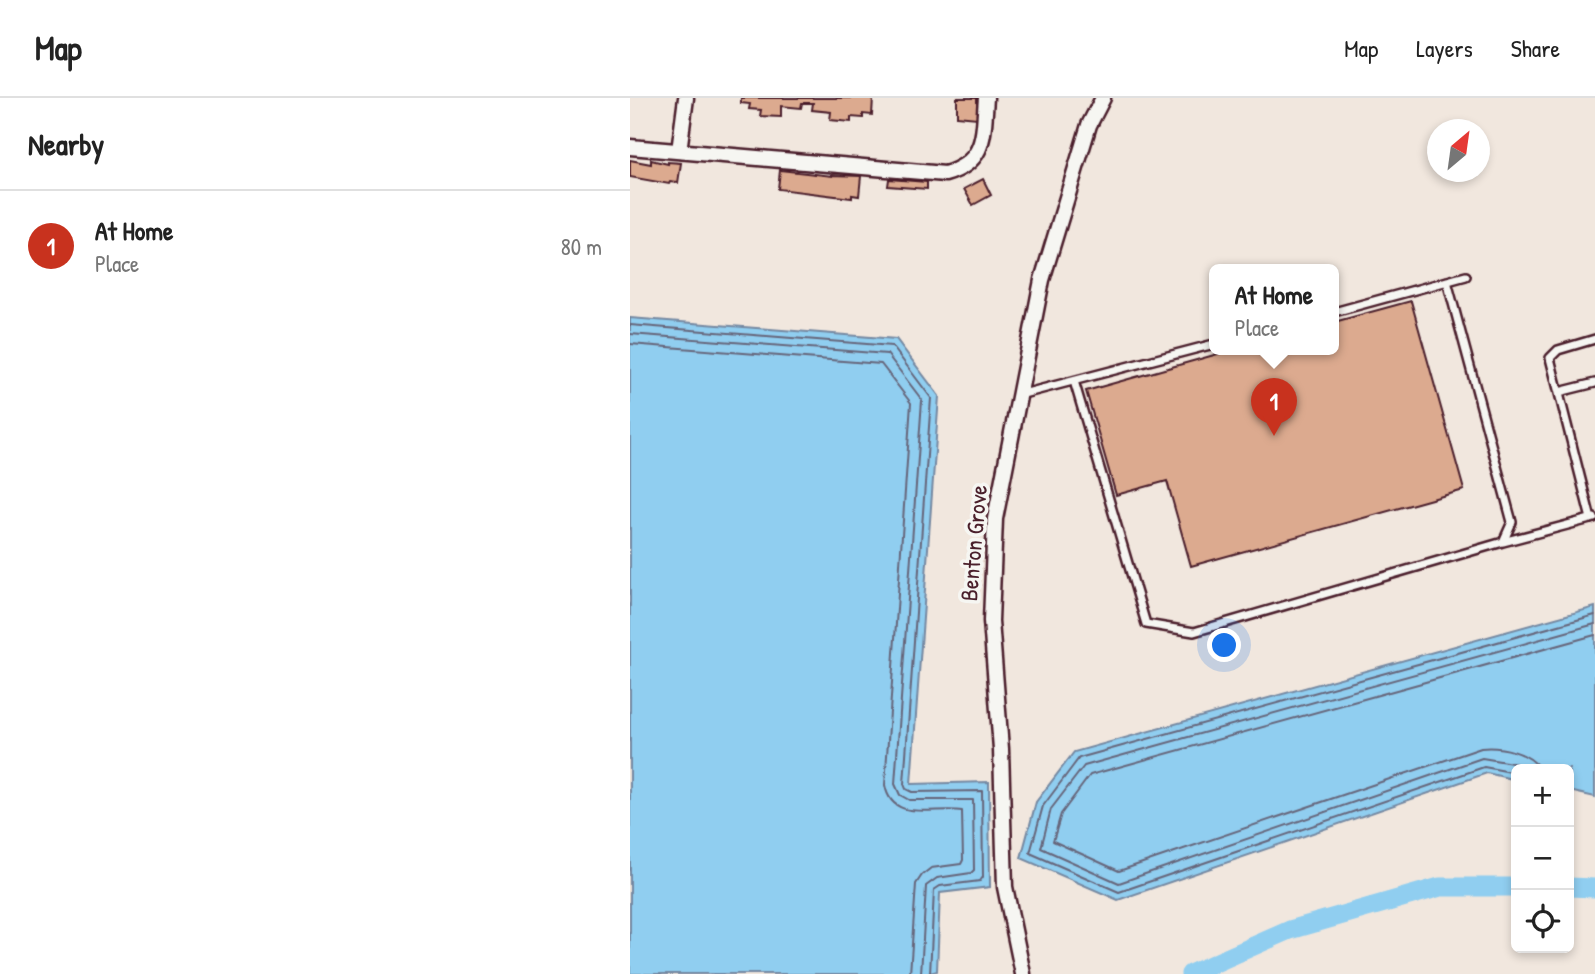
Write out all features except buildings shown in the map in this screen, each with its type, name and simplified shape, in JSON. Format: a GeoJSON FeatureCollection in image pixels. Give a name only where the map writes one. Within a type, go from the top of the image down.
{"type":"FeatureCollection","features":[{"type":"Feature","properties":{"kind":"street"},"geometry":{"type":"LineString","coordinates":[[679,151],[686,98]]}},
{"type":"Feature","properties":{"kind":"street"},"geometry":{"type":"LineString","coordinates":[[630,147],[945,174],[959,170],[983,143],[986,98]]}},
{"type":"Feature","properties":{"kind":"street","name":"Benton Grove"},"geometry":{"type":"LineString","coordinates":[[1023,974],[1005,887],[1002,781],[991,621],[995,519],[1042,280],[1089,125],[1092,98]]}},
{"type":"Feature","properties":{"kind":"street","name":"Benton Grove"},"geometry":{"type":"LineString","coordinates":[[1089,125],[1103,98]]}},
{"type":"Feature","properties":{"kind":"lane"},"geometry":{"type":"LineString","coordinates":[[1339,311],[1466,276]]}},
{"type":"Feature","properties":{"kind":"lane"},"geometry":{"type":"LineString","coordinates":[[1447,281],[1512,522],[1503,541]]}},
{"type":"Feature","properties":{"kind":"lane"},"geometry":{"type":"LineString","coordinates":[[1074,381],[1146,624],[1194,632],[1503,541],[1593,518],[1550,358],[1558,350],[1595,339]]}},
{"type":"Feature","properties":{"kind":"lane"},"geometry":{"type":"LineString","coordinates":[[1018,395],[1209,345]]}},
{"type":"Feature","properties":{"kind":"lane"},"geometry":{"type":"LineString","coordinates":[[1559,392],[1595,383]]}},
{"type":"Feature","properties":{"kind":"water"},"geometry":{"type":"Polygon","coordinates":[[[630,318],[896,339],[939,396],[911,784],[989,782],[990,887],[940,893],[937,971],[927,974],[630,974],[630,318]]]}},
{"type":"Feature","properties":{"kind":"water"},"geometry":{"type":"Polygon","coordinates":[[[1595,607],[1595,797],[1574,792],[1574,764],[1511,764],[1511,779],[1487,773],[1118,900],[1021,858],[1036,802],[1074,752],[1595,607]]]}},
{"type":"Feature","properties":{"kind":"waterway"},"geometry":{"type":"LineString","coordinates":[[1190,974],[1290,930],[1440,887],[1511,887]]}},
{"type":"Feature","properties":{"kind":"waterway"},"geometry":{"type":"LineString","coordinates":[[1574,887],[1595,888]]}},
{"type":"Feature","properties":{"kind":"place","name":"At Home"},"geometry":{"type":"Point","coordinates":[1274,436]}}]}
